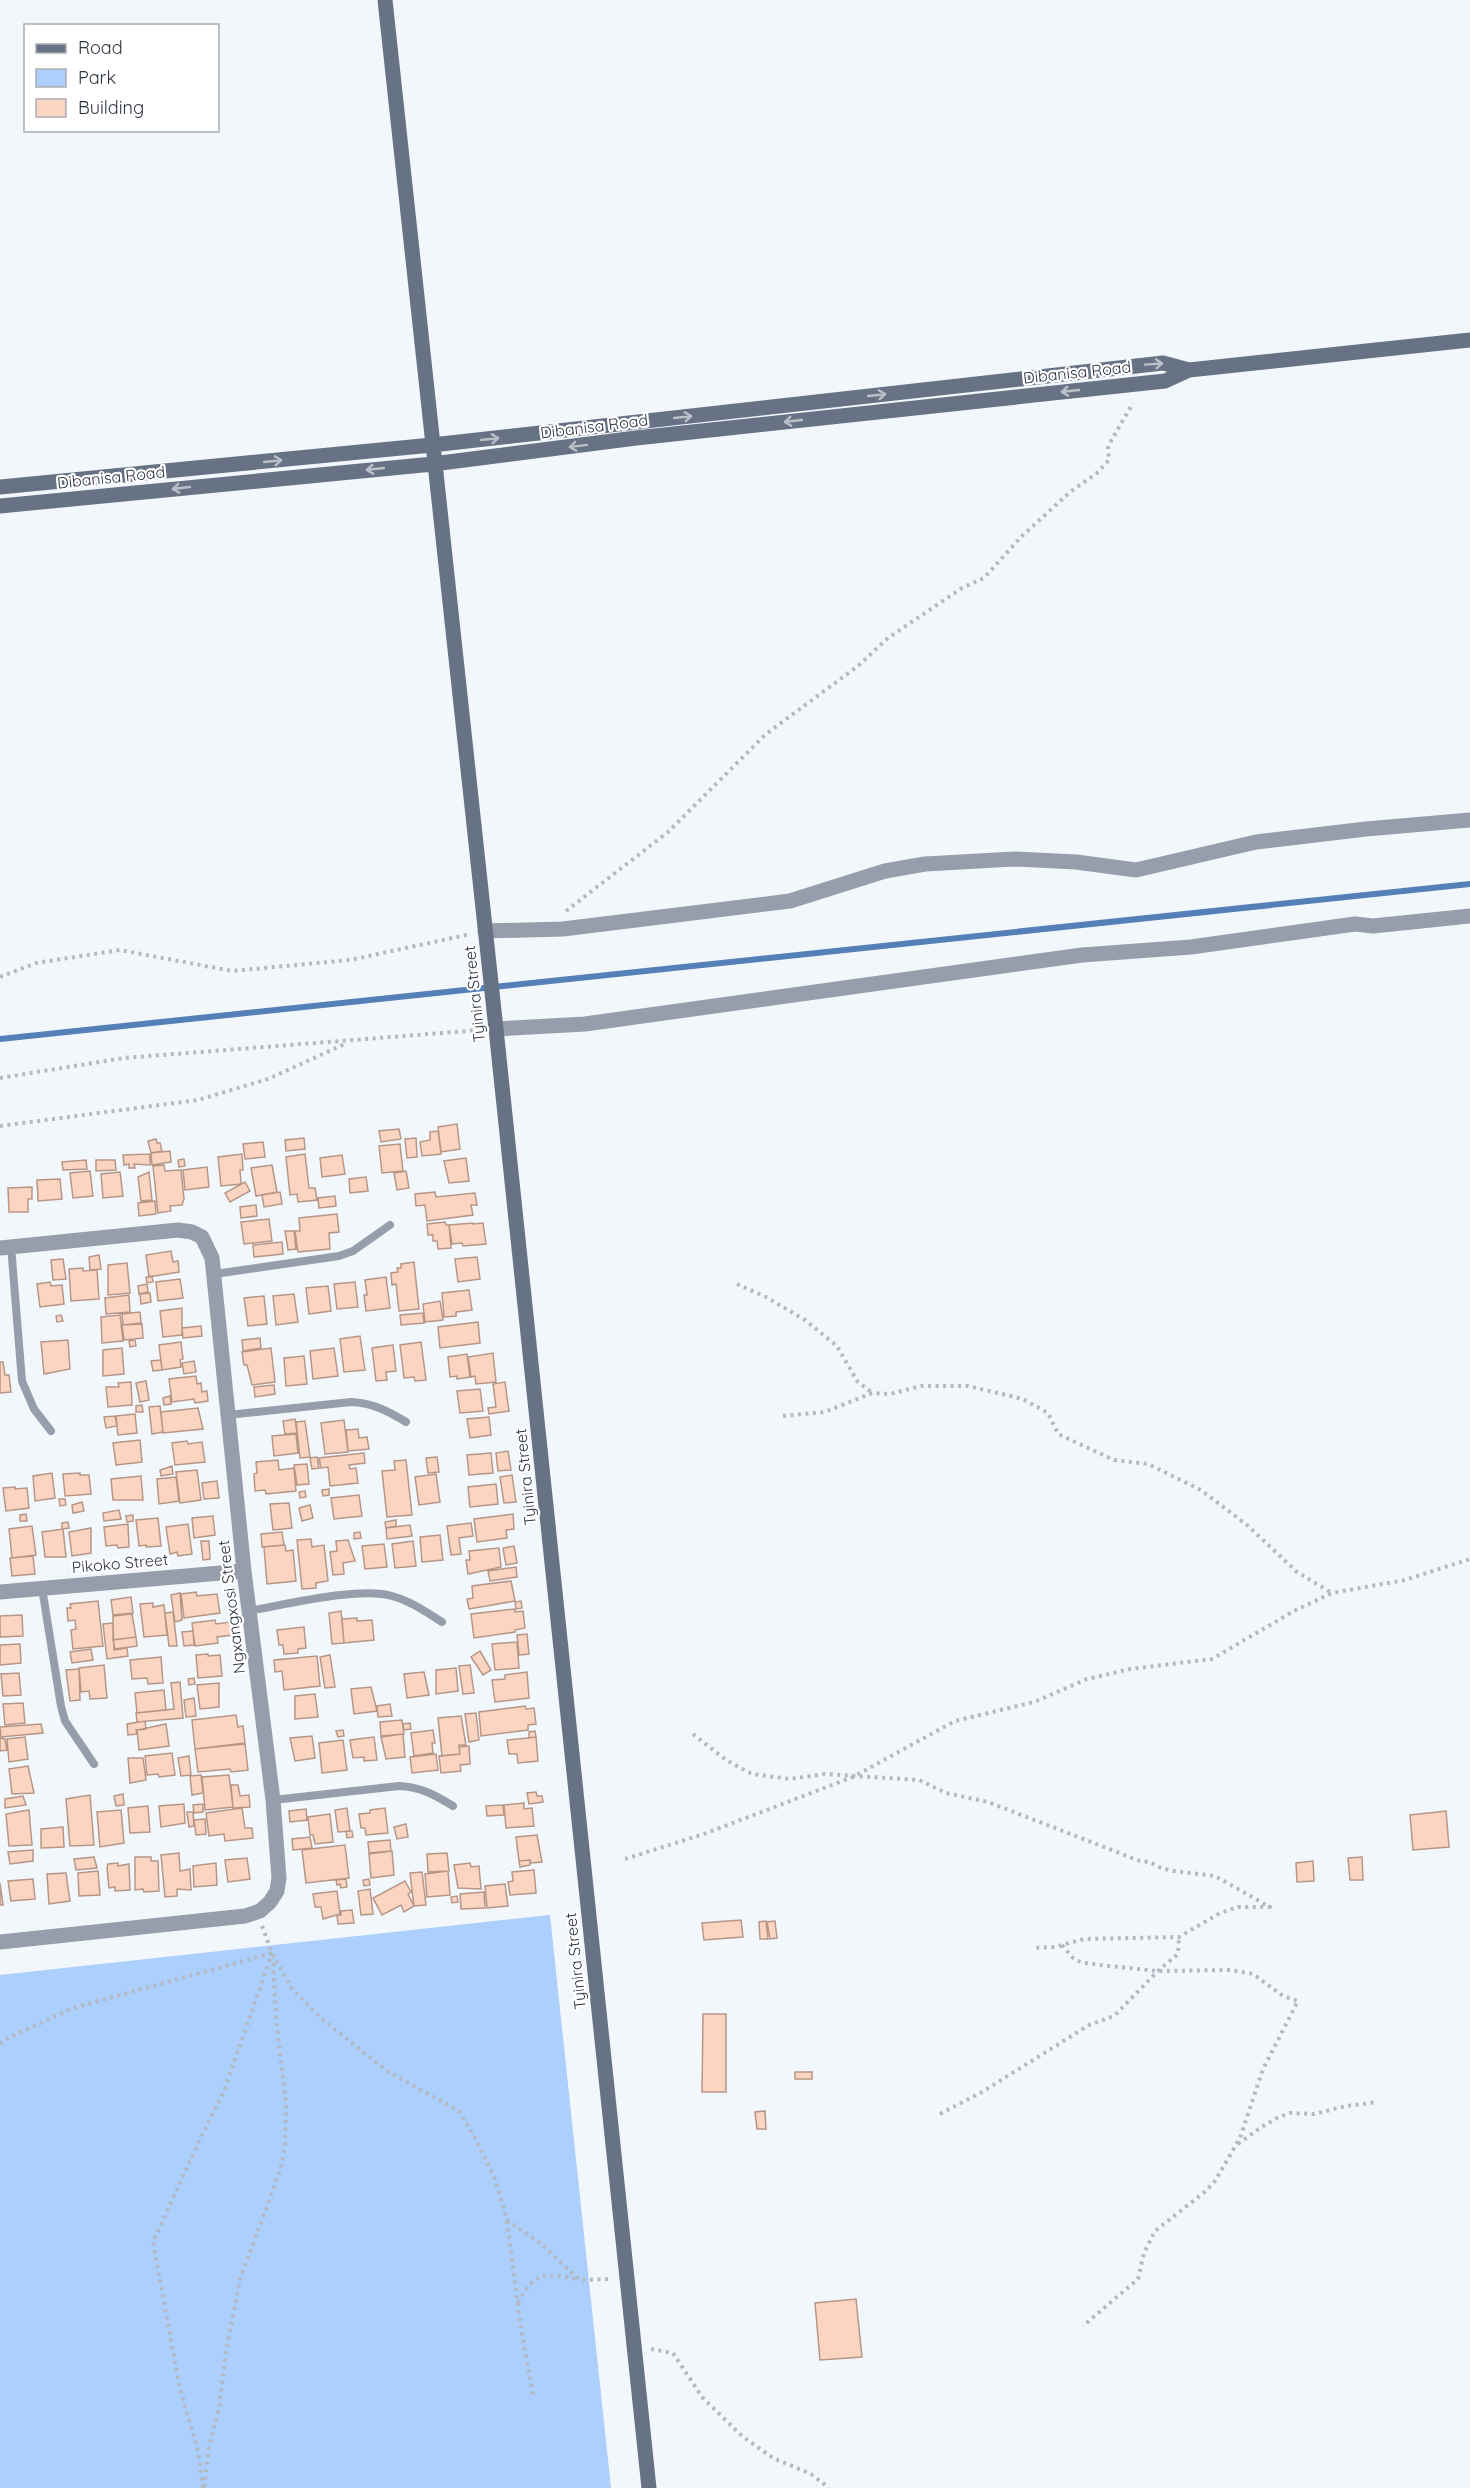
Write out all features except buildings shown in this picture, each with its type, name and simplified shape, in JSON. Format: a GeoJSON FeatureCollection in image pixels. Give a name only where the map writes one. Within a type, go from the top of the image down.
{"type":"FeatureCollection","features":[{"type":"Feature","properties":{"kind":"main road","name":"Tyinira Street"},"geometry":{"type":"LineString","coordinates":[[385,0],[433,464],[494,1009],[649,2488]]}},
{"type":"Feature","properties":{"kind":"main road","name":"Dibanisa Road"},"geometry":{"type":"LineString","coordinates":[[0,506],[433,464],[636,438],[1165,381],[1189,370],[1470,340]]}},
{"type":"Feature","properties":{"kind":"main road","name":"Dibanisa Road"},"geometry":{"type":"LineString","coordinates":[[0,487],[432,445],[1162,363],[1189,370]]}},
{"type":"Feature","properties":{"kind":"street"},"geometry":{"type":"LineString","coordinates":[[485,931],[563,929],[790,902],[885,871],[925,864],[1014,859],[1076,862],[1136,870],[1256,842],[1366,828],[1470,820]]}},
{"type":"Feature","properties":{"kind":"street"},"geometry":{"type":"LineString","coordinates":[[496,1029],[585,1024],[1082,955],[1191,947],[1355,924],[1373,926],[1470,916]]}},
{"type":"Feature","properties":{"kind":"street","name":"Ngxangxosi Street"},"geometry":{"type":"LineString","coordinates":[[5,1247],[178,1230],[192,1232],[202,1237],[212,1258],[244,1572],[273,1800],[279,1878],[277,1891],[260,1911]]}},
{"type":"Feature","properties":{"kind":"street","name":"Pikoko Street"},"geometry":{"type":"LineString","coordinates":[[0,1592],[244,1572]]}},
{"type":"Feature","properties":{"kind":"street"},"geometry":{"type":"LineString","coordinates":[[0,1942],[245,1916],[260,1911]]}},
{"type":"Feature","properties":{"kind":"lane"},"geometry":{"type":"LineString","coordinates":[[215,1274],[339,1256],[368,1243],[390,1226]]}},
{"type":"Feature","properties":{"kind":"lane"},"geometry":{"type":"LineString","coordinates":[[5,1247],[22,1381],[34,1409],[51,1431]]}},
{"type":"Feature","properties":{"kind":"lane"},"geometry":{"type":"LineString","coordinates":[[227,1415],[367,1402],[386,1409],[406,1422]]}},
{"type":"Feature","properties":{"kind":"lane"},"geometry":{"type":"LineString","coordinates":[[42,1588],[65,1721],[94,1764]]}},
{"type":"Feature","properties":{"kind":"lane"},"geometry":{"type":"LineString","coordinates":[[249,1611],[351,1594],[372,1593],[390,1595],[410,1602],[442,1622]]}},
{"type":"Feature","properties":{"kind":"lane"},"geometry":{"type":"LineString","coordinates":[[273,1800],[415,1786],[453,1806]]}},
{"type":"Feature","properties":{"kind":"path"},"geometry":{"type":"LineString","coordinates":[[541,929],[668,832],[766,734],[858,666],[888,638],[962,588],[984,578],[1021,537],[1070,492],[1097,473],[1109,460],[1108,446],[1133,403]]}},
{"type":"Feature","properties":{"kind":"path"},"geometry":{"type":"LineString","coordinates":[[0,977],[36,963],[120,950],[232,971],[350,960],[485,931]]}},
{"type":"Feature","properties":{"kind":"path"},"geometry":{"type":"LineString","coordinates":[[0,1078],[124,1058],[496,1029]]}},
{"type":"Feature","properties":{"kind":"path"},"geometry":{"type":"LineString","coordinates":[[0,1126],[198,1100],[267,1079],[350,1041]]}},
{"type":"Feature","properties":{"kind":"path"},"geometry":{"type":"LineString","coordinates":[[737,1284],[766,1297],[813,1327],[837,1346],[857,1381],[872,1393]]}},
{"type":"Feature","properties":{"kind":"path"},"geometry":{"type":"LineString","coordinates":[[783,1416],[825,1412],[872,1393],[890,1394],[921,1386],[968,1386],[1023,1399],[1048,1413],[1058,1434],[1114,1460],[1148,1464],[1201,1490],[1247,1525],[1298,1572],[1332,1593]]}},
{"type":"Feature","properties":{"kind":"path"},"geometry":{"type":"LineString","coordinates":[[625,1859],[704,1834],[853,1776],[955,1721],[1034,1702],[1087,1679],[1130,1669],[1212,1659],[1294,1611],[1332,1593],[1405,1580],[1470,1559]]}},
{"type":"Feature","properties":{"kind":"path"},"geometry":{"type":"LineString","coordinates":[[693,1734],[726,1760],[752,1774],[790,1779],[825,1774],[919,1780],[946,1793],[988,1802],[1161,1868],[1215,1876],[1270,1906],[1267,1908],[1238,1907],[1220,1913],[1179,1937],[1084,1939],[1062,1945],[1033,1948]]}},
{"type":"Feature","properties":{"kind":"path"},"geometry":{"type":"LineString","coordinates":[[260,1911],[262,1927],[272,1953],[292,1989],[350,2044],[387,2071],[459,2112],[474,2136],[495,2179],[507,2220],[526,2367],[532,2395]]}},
{"type":"Feature","properties":{"kind":"path"},"geometry":{"type":"LineString","coordinates":[[940,2114],[982,2092],[1089,2025],[1114,2016],[1178,1954],[1179,1937]]}},
{"type":"Feature","properties":{"kind":"path"},"geometry":{"type":"LineString","coordinates":[[1062,1945],[1073,1958],[1081,1962],[1158,1971],[1230,1970],[1253,1974],[1283,1996],[1298,2001],[1263,2069],[1235,2146],[1215,2181],[1206,2191],[1155,2231],[1144,2253],[1138,2279],[1083,2326]]}},
{"type":"Feature","properties":{"kind":"path"},"geometry":{"type":"LineString","coordinates":[[0,2044],[6,2038],[73,2008],[272,1953]]}},
{"type":"Feature","properties":{"kind":"path"},"geometry":{"type":"LineString","coordinates":[[204,2488],[209,2447],[219,2409],[226,2352],[240,2279],[280,2171],[285,2147],[286,2104],[276,2018],[272,1953]]}},
{"type":"Feature","properties":{"kind":"path"},"geometry":{"type":"LineString","coordinates":[[204,2488],[198,2451],[180,2389],[153,2242],[224,2091],[272,1953]]}},
{"type":"Feature","properties":{"kind":"path"},"geometry":{"type":"LineString","coordinates":[[1235,2146],[1260,2128],[1290,2113],[1314,2114],[1346,2106],[1378,2102]]}},
{"type":"Feature","properties":{"kind":"path"},"geometry":{"type":"LineString","coordinates":[[507,2220],[540,2243],[580,2280]]}},
{"type":"Feature","properties":{"kind":"path"},"geometry":{"type":"LineString","coordinates":[[518,2303],[525,2289],[535,2278],[554,2274],[580,2280],[627,2278]]}},
{"type":"Feature","properties":{"kind":"path"},"geometry":{"type":"LineString","coordinates":[[634,2347],[674,2353],[702,2397],[742,2436],[773,2458],[811,2474],[829,2488]]}},
{"type":"Feature","properties":{"kind":"green space"},"geometry":{"type":"Polygon","coordinates":[[[550,1915],[611,2488],[0,2488],[0,1975],[550,1915]]]}},
{"type":"Feature","properties":{"kind":"waterway"},"geometry":{"type":"LineString","coordinates":[[0,1039],[1470,884]]}}]}
